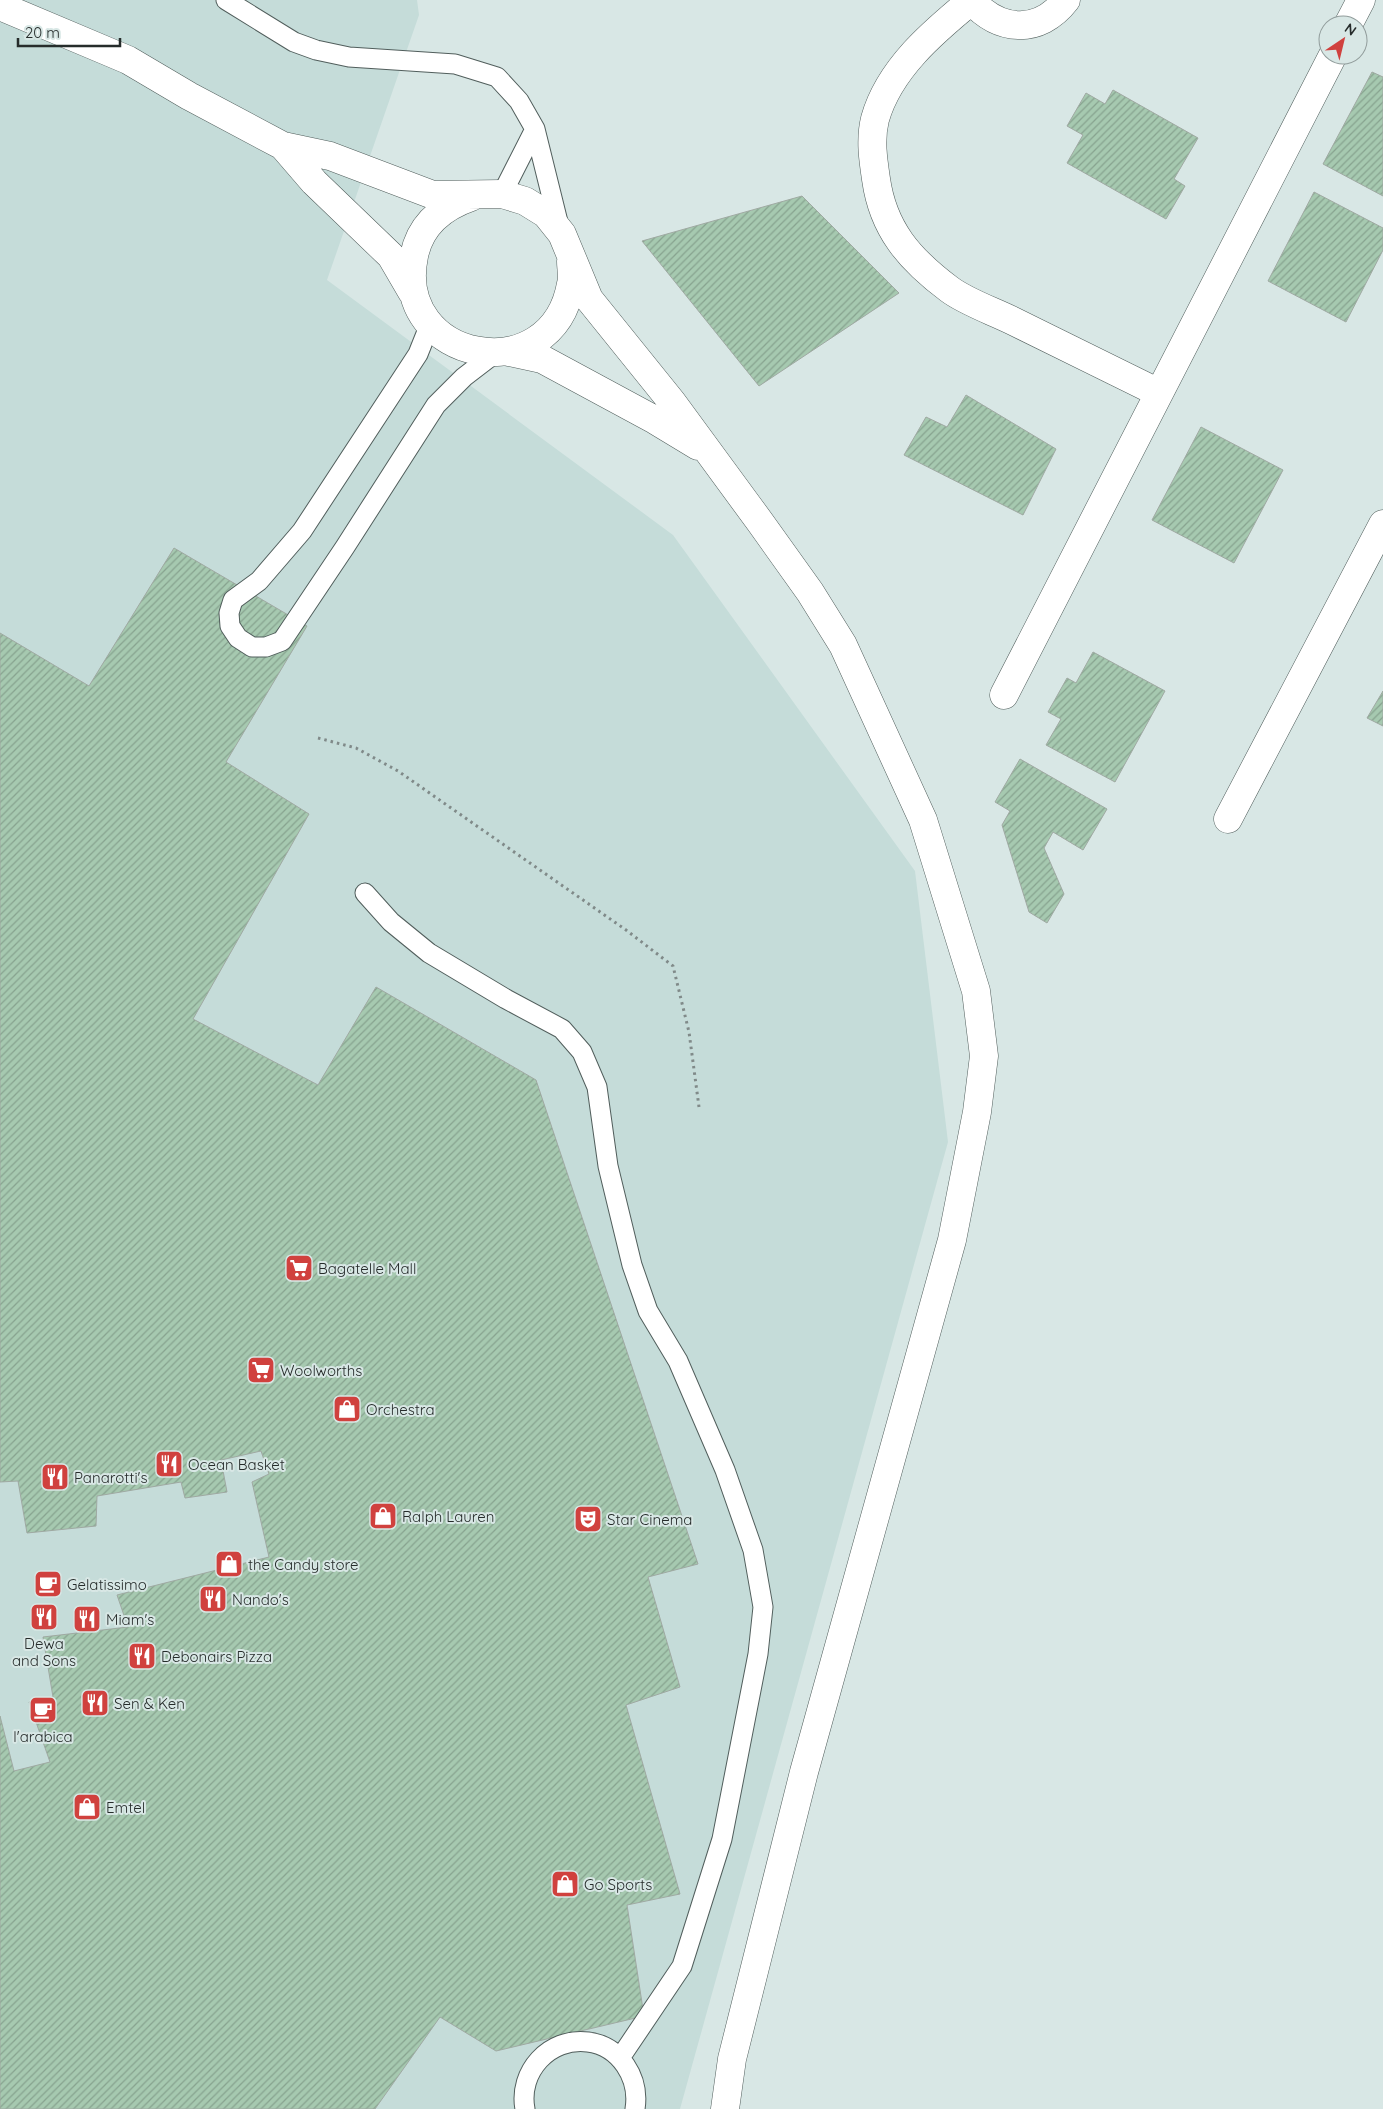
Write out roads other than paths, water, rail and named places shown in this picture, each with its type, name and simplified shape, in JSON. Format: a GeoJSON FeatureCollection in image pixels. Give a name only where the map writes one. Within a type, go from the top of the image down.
{"type":"FeatureCollection","features":[{"type":"Feature","properties":{"kind":"main road"},"geometry":{"type":"LineString","coordinates":[[1066,0],[1052,14],[1036,23],[1018,26],[1000,22],[984,14],[972,0],[914,52],[886,95],[875,119],[872,151],[878,194],[891,230],[916,261],[950,290],[1159,393]]}},
{"type":"Feature","properties":{"kind":"main road"},"geometry":{"type":"LineString","coordinates":[[1353,15],[1361,0]]}},
{"type":"Feature","properties":{"kind":"main road"},"geometry":{"type":"LineString","coordinates":[[0,6],[128,60],[189,96],[283,146],[330,156],[432,195],[490,194],[525,201],[546,214],[566,246],[589,299],[672,402],[782,553],[843,645],[923,820],[976,991],[984,1056],[977,1112],[952,1240],[804,1772],[732,2059],[725,2109]]}},
{"type":"Feature","properties":{"kind":"main road"},"geometry":{"type":"LineString","coordinates":[[1004,695],[1328,65]]}},
{"type":"Feature","properties":{"kind":"main road"},"geometry":{"type":"LineString","coordinates":[[283,146],[314,182],[391,256],[421,312],[430,324],[448,341],[470,351],[542,358],[655,420],[708,452]]}},
{"type":"Feature","properties":{"kind":"main road"},"geometry":{"type":"LineString","coordinates":[[415,298],[411,271],[416,244],[431,221],[452,203],[490,194]]}},
{"type":"Feature","properties":{"kind":"main road"},"geometry":{"type":"LineString","coordinates":[[502,353],[532,343],[552,328],[565,306],[572,282],[566,246]]}},
{"type":"Feature","properties":{"kind":"main road"},"geometry":{"type":"LineString","coordinates":[[1228,819],[1383,524]]}},
{"type":"Feature","properties":{"kind":"lane"},"geometry":{"type":"LineString","coordinates":[[226,0],[294,42],[316,50],[348,57],[455,64],[498,77],[519,101],[535,129],[566,246]]}},
{"type":"Feature","properties":{"kind":"lane"},"geometry":{"type":"LineString","coordinates":[[490,194],[535,129]]}},
{"type":"Feature","properties":{"kind":"lane"},"geometry":{"type":"LineString","coordinates":[[430,324],[418,354],[302,531],[259,581],[233,600],[229,613],[230,626],[238,638],[252,647],[266,647],[282,641],[436,405],[464,377],[502,353]]}},
{"type":"Feature","properties":{"kind":"lane"},"geometry":{"type":"LineString","coordinates":[[365,893],[391,922],[429,952],[506,999],[562,1029],[582,1052],[597,1087],[608,1166],[632,1265],[648,1311],[678,1361],[726,1470],[753,1550],[763,1607],[758,1654],[722,1839],[682,1966],[620,2058]]}},
{"type":"Feature","properties":{"kind":"lane"},"geometry":{"type":"LineString","coordinates":[[525,2109],[523,2099],[526,2080],[535,2063],[550,2050],[568,2042],[588,2042],[606,2048],[620,2058],[630,2072],[636,2090],[635,2109]]}},
{"type":"Feature","properties":{"kind":"place","name":"Bagatelle Mall"},"geometry":{"type":"Point","coordinates":[299,1268]}},
{"type":"Feature","properties":{"kind":"place","name":"Woolworths"},"geometry":{"type":"Point","coordinates":[261,1370]}},
{"type":"Feature","properties":{"kind":"place","name":"Orchestra"},"geometry":{"type":"Point","coordinates":[347,1409]}},
{"type":"Feature","properties":{"kind":"place","name":"Ocean Basket"},"geometry":{"type":"Point","coordinates":[169,1464]}},
{"type":"Feature","properties":{"kind":"place","name":"Panarotti's"},"geometry":{"type":"Point","coordinates":[55,1477]}},
{"type":"Feature","properties":{"kind":"place","name":"Ralph Lauren"},"geometry":{"type":"Point","coordinates":[383,1516]}},
{"type":"Feature","properties":{"kind":"place","name":"Star Cinema"},"geometry":{"type":"Point","coordinates":[588,1519]}},
{"type":"Feature","properties":{"kind":"place","name":"the Candy store"},"geometry":{"type":"Point","coordinates":[229,1564]}},
{"type":"Feature","properties":{"kind":"place","name":"Gelatissimo"},"geometry":{"type":"Point","coordinates":[48,1584]}},
{"type":"Feature","properties":{"kind":"place","name":"Nando's"},"geometry":{"type":"Point","coordinates":[213,1599]}},
{"type":"Feature","properties":{"kind":"place","name":"Dewa and Sons"},"geometry":{"type":"Point","coordinates":[44,1617]}},
{"type":"Feature","properties":{"kind":"place","name":"Miam's"},"geometry":{"type":"Point","coordinates":[87,1619]}},
{"type":"Feature","properties":{"kind":"place","name":"Debonairs Pizza"},"geometry":{"type":"Point","coordinates":[142,1656]}},
{"type":"Feature","properties":{"kind":"place","name":"Sen & Ken"},"geometry":{"type":"Point","coordinates":[95,1703]}},
{"type":"Feature","properties":{"kind":"place","name":"l'arabica"},"geometry":{"type":"Point","coordinates":[43,1710]}},
{"type":"Feature","properties":{"kind":"place","name":"Emtel"},"geometry":{"type":"Point","coordinates":[87,1807]}},
{"type":"Feature","properties":{"kind":"place","name":"Go Sports"},"geometry":{"type":"Point","coordinates":[565,1884]}}]}
